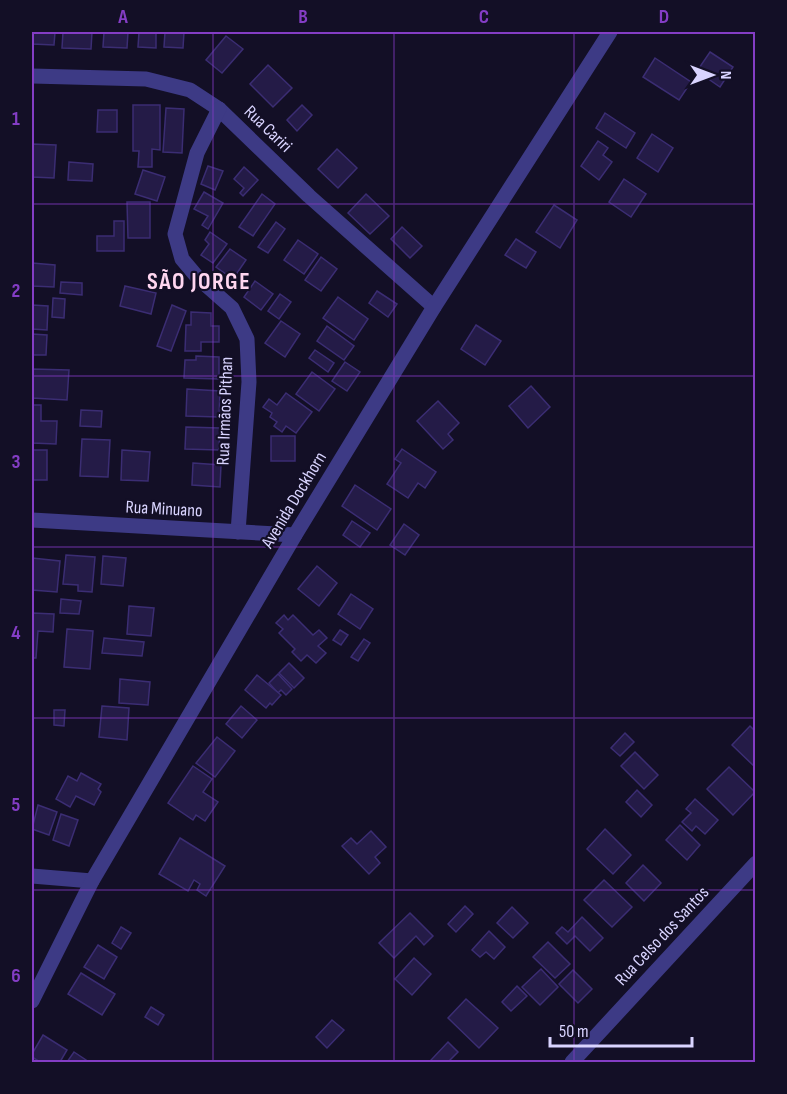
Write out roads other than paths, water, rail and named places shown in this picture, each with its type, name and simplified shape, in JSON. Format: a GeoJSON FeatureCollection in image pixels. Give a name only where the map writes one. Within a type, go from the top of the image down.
{"type":"FeatureCollection","features":[{"type":"Feature","properties":{"kind":"street","name":"Avenida Dockhorn"},"geometry":{"type":"LineString","coordinates":[[32,1001],[92,881],[295,535],[434,307],[610,32]]}},
{"type":"Feature","properties":{"kind":"street","name":"Rua Cariri"},"geometry":{"type":"LineString","coordinates":[[32,76],[146,79],[190,90],[219,109],[309,196],[434,307]]}},
{"type":"Feature","properties":{"kind":"street","name":"Rua Irmãos Pithan"},"geometry":{"type":"LineString","coordinates":[[219,109],[197,153],[175,234],[182,259],[198,278],[232,308],[247,339],[249,382],[238,532]]}},
{"type":"Feature","properties":{"kind":"street","name":"Rua Minuano"},"geometry":{"type":"LineString","coordinates":[[32,520],[295,535]]}},
{"type":"Feature","properties":{"kind":"street","name":"Rua Celso dos Santos"},"geometry":{"type":"LineString","coordinates":[[572,1062],[756,863]]}},
{"type":"Feature","properties":{"kind":"street"},"geometry":{"type":"LineString","coordinates":[[32,876],[92,881]]}},
{"type":"Feature","properties":{"kind":"district","name":"SÃO JORGE"},"geometry":{"type":"Point","coordinates":[199,281]}}]}
